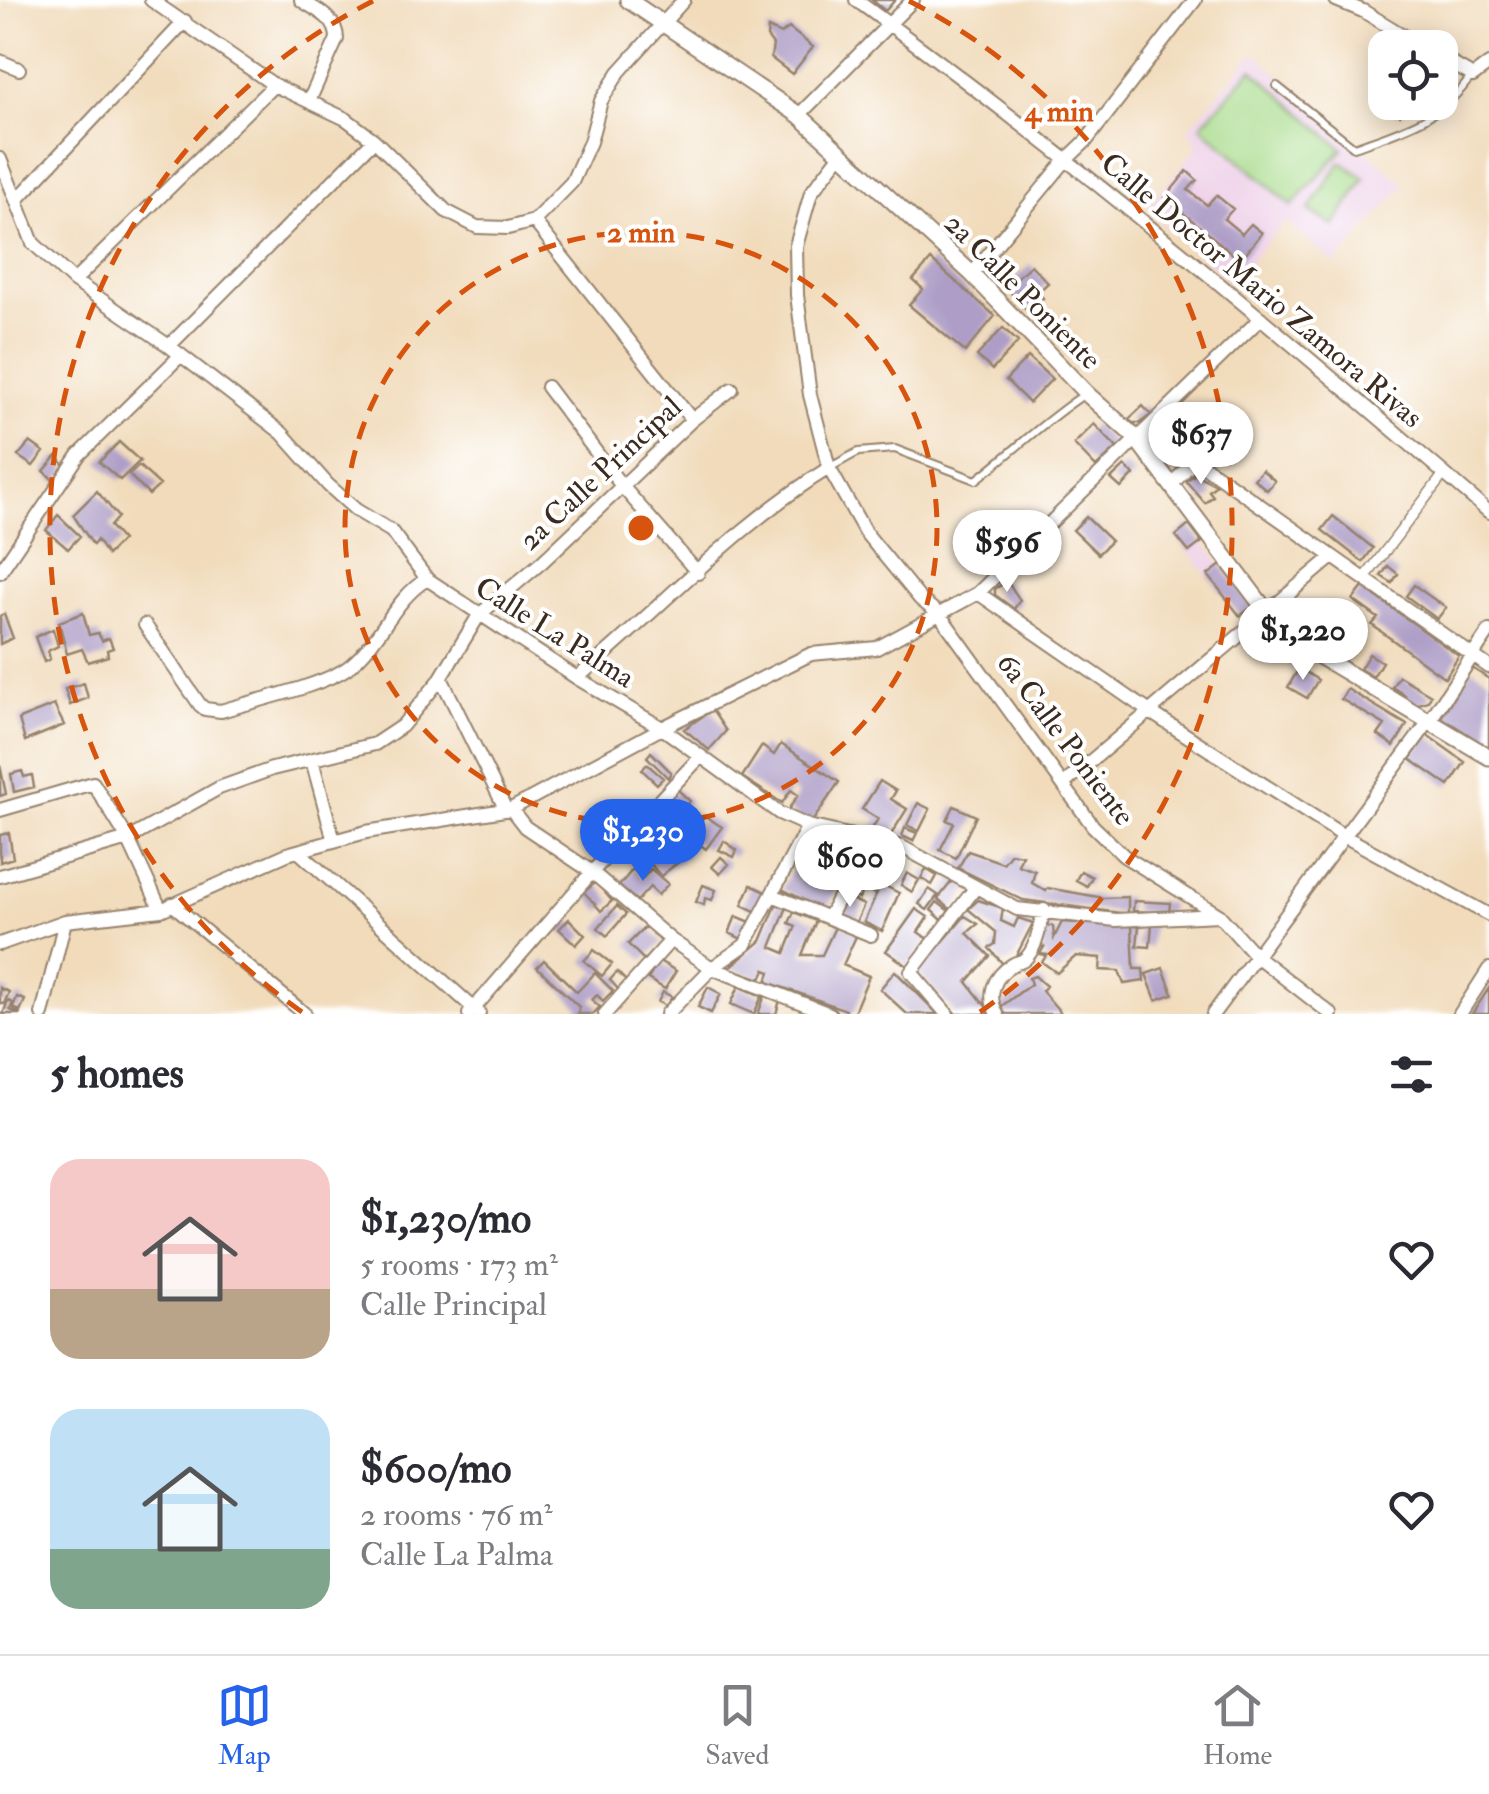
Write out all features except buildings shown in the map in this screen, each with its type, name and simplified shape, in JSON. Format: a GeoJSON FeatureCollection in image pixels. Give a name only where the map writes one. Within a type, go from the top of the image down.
{"type":"FeatureCollection","features":[{"type":"Feature","properties":{"kind":"street"},"geometry":{"type":"LineString","coordinates":[[152,0],[274,85],[346,119],[374,140],[446,211],[478,227],[508,228],[534,221],[572,182],[590,142],[600,101],[619,72],[684,0]]}},
{"type":"Feature","properties":{"kind":"street"},"geometry":{"type":"LineString","coordinates":[[301,0],[331,20],[337,29],[337,39],[309,101]]}},
{"type":"Feature","properties":{"kind":"street","name":"2a Calle Poniente"},"geometry":{"type":"LineString","coordinates":[[628,0],[798,115],[972,274],[1086,393],[1136,437],[1267,612],[1292,639],[1489,758]]}},
{"type":"Feature","properties":{"kind":"street","name":"Calle Doctor Mario Zamora Rivas"},"geometry":{"type":"LineString","coordinates":[[856,0],[1066,160],[1261,318],[1489,512]]}},
{"type":"Feature","properties":{"kind":"street"},"geometry":{"type":"LineString","coordinates":[[798,115],[913,0]]}},
{"type":"Feature","properties":{"kind":"street"},"geometry":{"type":"LineString","coordinates":[[972,274],[1086,140],[1195,0]]}},
{"type":"Feature","properties":{"kind":"street"},"geometry":{"type":"LineString","coordinates":[[1336,0],[1394,30]]}},
{"type":"Feature","properties":{"kind":"street"},"geometry":{"type":"LineString","coordinates":[[17,200],[185,21]]}},
{"type":"Feature","properties":{"kind":"street"},"geometry":{"type":"LineString","coordinates":[[0,61],[19,68]]}},
{"type":"Feature","properties":{"kind":"street"},"geometry":{"type":"LineString","coordinates":[[1458,68],[1472,76],[1489,64]]}},
{"type":"Feature","properties":{"kind":"street"},"geometry":{"type":"LineString","coordinates":[[74,281],[274,85]]}},
{"type":"Feature","properties":{"kind":"street"},"geometry":{"type":"LineString","coordinates":[[0,572],[78,455],[374,140]]}},
{"type":"Feature","properties":{"kind":"street","name":"6a Calle Poniente"},"geometry":{"type":"LineString","coordinates":[[842,154],[810,194],[796,246],[796,295],[805,371],[828,468],[865,532],[920,599],[940,615],[1093,826],[1124,856],[1219,915],[1255,954],[1332,1014]]}},
{"type":"Feature","properties":{"kind":"street","name":"Calle La Palma"},"geometry":{"type":"LineString","coordinates":[[0,159],[33,243],[74,281],[175,350],[282,433],[328,486],[356,510],[391,530],[427,578],[577,678],[662,728],[779,813],[808,826],[902,847],[1017,909],[1116,920],[1219,915]]}},
{"type":"Feature","properties":{"kind":"street"},"geometry":{"type":"LineString","coordinates":[[534,221],[692,420]]}},
{"type":"Feature","properties":{"kind":"street"},"geometry":{"type":"LineString","coordinates":[[0,944],[65,921],[166,907],[298,851],[366,832],[508,809],[811,654],[877,648],[978,593],[1261,318]]}},
{"type":"Feature","properties":{"kind":"street"},"geometry":{"type":"LineString","coordinates":[[547,387],[621,485],[698,573]]}},
{"type":"Feature","properties":{"kind":"street","name":"2a Calle Principal"},"geometry":{"type":"LineString","coordinates":[[0,876],[128,839],[219,788],[272,769],[375,744],[402,726],[441,678],[480,615],[692,420],[732,389]]}},
{"type":"Feature","properties":{"kind":"street"},"geometry":{"type":"LineString","coordinates":[[1136,437],[1158,439],[1194,461],[1489,668]]}},
{"type":"Feature","properties":{"kind":"street"},"geometry":{"type":"LineString","coordinates":[[1172,484],[1194,461]]}},
{"type":"Feature","properties":{"kind":"street"},"geometry":{"type":"LineString","coordinates":[[577,678],[795,488],[828,468]]}},
{"type":"Feature","properties":{"kind":"street"},"geometry":{"type":"LineString","coordinates":[[1364,579],[1444,474]]}},
{"type":"Feature","properties":{"kind":"street"},"geometry":{"type":"LineString","coordinates":[[1065,783],[1331,558]]}},
{"type":"Feature","properties":{"kind":"street"},"geometry":{"type":"LineString","coordinates":[[145,625],[200,705],[221,711],[340,673],[362,654],[414,587],[427,578]]}},
{"type":"Feature","properties":{"kind":"street"},"geometry":{"type":"LineString","coordinates":[[978,593],[1150,712],[1344,836],[1489,915]]}},
{"type":"Feature","properties":{"kind":"street"},"geometry":{"type":"LineString","coordinates":[[1212,1014],[1430,720],[1489,631]]}},
{"type":"Feature","properties":{"kind":"street"},"geometry":{"type":"LineString","coordinates":[[441,678],[508,809],[524,827],[592,872],[671,940],[712,968],[830,1014]]}},
{"type":"Feature","properties":{"kind":"street"},"geometry":{"type":"LineString","coordinates":[[298,851],[475,1012],[592,872],[702,756]]}},
{"type":"Feature","properties":{"kind":"street"},"geometry":{"type":"LineString","coordinates":[[312,760],[334,841]]}},
{"type":"Feature","properties":{"kind":"street"},"geometry":{"type":"LineString","coordinates":[[0,810],[93,784],[166,907],[305,1014]]}},
{"type":"Feature","properties":{"kind":"street"},"geometry":{"type":"LineString","coordinates":[[666,1014],[712,968],[746,945],[808,826]]}},
{"type":"Feature","properties":{"kind":"street"},"geometry":{"type":"LineString","coordinates":[[829,916],[870,840]]}},
{"type":"Feature","properties":{"kind":"street"},"geometry":{"type":"LineString","coordinates":[[947,1014],[910,972],[976,887]]}},
{"type":"Feature","properties":{"kind":"street"},"geometry":{"type":"LineString","coordinates":[[772,895],[871,935]]}},
{"type":"Feature","properties":{"kind":"street"},"geometry":{"type":"LineString","coordinates":[[996,1014],[990,1002],[992,986],[1010,966],[1025,960],[1044,910]]}},
{"type":"Feature","properties":{"kind":"street"},"geometry":{"type":"LineString","coordinates":[[42,1014],[65,921]]}},
{"type":"Feature","properties":{"kind":"street"},"geometry":{"type":"LineString","coordinates":[[605,1014],[671,940]]}},
{"type":"Feature","properties":{"kind":"street"},"geometry":{"type":"LineString","coordinates":[[1460,1014],[1489,969]]}},
{"type":"Feature","properties":{"kind":"lane"},"geometry":{"type":"LineString","coordinates":[[1277,86],[1354,147],[1427,118],[1454,102],[1472,76]]}},
{"type":"Feature","properties":{"kind":"lane"},"geometry":{"type":"LineString","coordinates":[[828,468],[858,452],[895,449],[976,480],[1086,393]]}},
{"type":"Feature","properties":{"kind":"shaded area"},"geometry":{"type":"Polygon","coordinates":[[[1254,53],[1405,185],[1335,264],[1285,221],[1231,283],[1149,210],[1198,146],[1188,129],[1254,53]]]}},
{"type":"Feature","properties":{"kind":"shaded area"},"geometry":{"type":"Polygon","coordinates":[[[1202,542],[1221,565],[1208,575],[1189,552],[1202,542]]]}},
{"type":"Feature","properties":{"kind":"green space"},"geometry":{"type":"Polygon","coordinates":[[[1252,69],[1343,149],[1292,206],[1201,126],[1252,69]]]}},
{"type":"Feature","properties":{"kind":"green space"},"geometry":{"type":"Polygon","coordinates":[[[1341,162],[1365,178],[1334,226],[1309,210],[1341,162]]]}}]}
